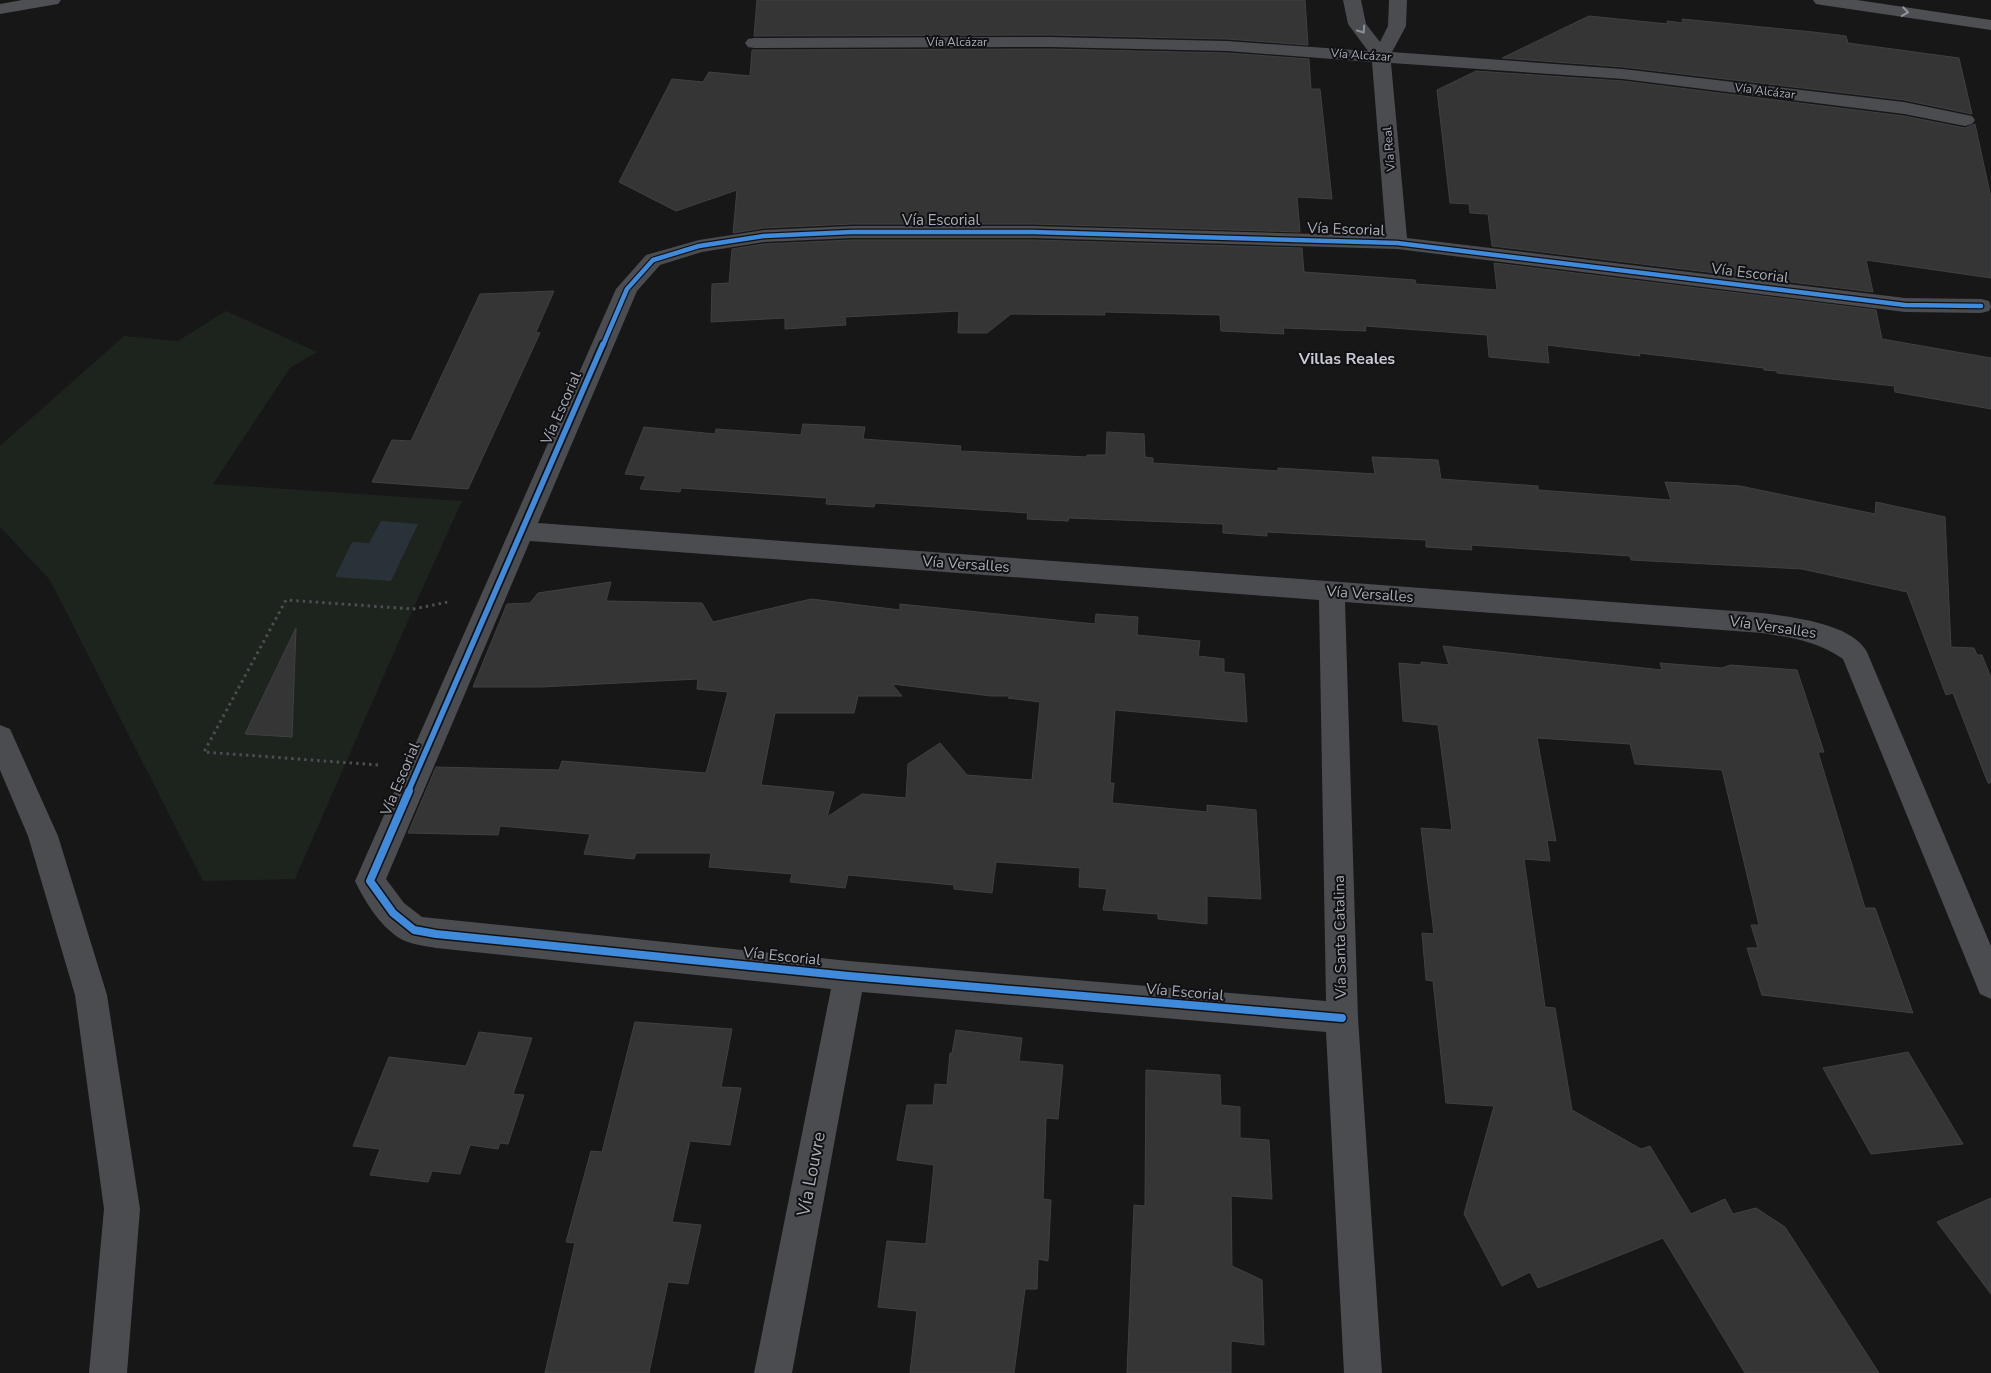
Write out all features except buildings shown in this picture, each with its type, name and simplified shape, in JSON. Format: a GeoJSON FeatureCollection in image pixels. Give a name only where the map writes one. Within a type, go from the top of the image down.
{"type":"FeatureCollection","features":[{"type":"Feature","properties":{"kind":"main road"},"geometry":{"type":"LineString","coordinates":[[0,9],[52,0]]}},
{"type":"Feature","properties":{"kind":"main road"},"geometry":{"type":"LineString","coordinates":[[1822,0],[1991,25]]}},
{"type":"Feature","properties":{"kind":"street"},"geometry":{"type":"LineString","coordinates":[[1352,0],[1357,24],[1381,56],[1397,26],[1398,0]]}},
{"type":"Feature","properties":{"kind":"street","name":"Vía Alcázar"},"geometry":{"type":"LineString","coordinates":[[754,43],[1050,42],[1227,46],[1623,74],[1904,108],[1965,120]]}},
{"type":"Feature","properties":{"kind":"street","name":"Vía Real"},"geometry":{"type":"LineString","coordinates":[[1381,56],[1397,243]]}},
{"type":"Feature","properties":{"kind":"street","name":"Vía Escorial"},"geometry":{"type":"LineString","coordinates":[[1342,1018],[850,976],[414,930],[394,913],[370,881],[627,289],[653,260],[698,246],[764,236],[852,232],[1033,232],[1397,243],[1905,305],[1981,306]]}},
{"type":"Feature","properties":{"kind":"street","name":"Vía Versalles"},"geometry":{"type":"LineString","coordinates":[[521,531],[1762,623],[1812,630],[1836,640],[1854,652],[1991,984]]}},
{"type":"Feature","properties":{"kind":"street","name":"Vía Santa Catalina"},"geometry":{"type":"LineString","coordinates":[[1332,591],[1342,1018],[1362,1373]]}},
{"type":"Feature","properties":{"kind":"street"},"geometry":{"type":"LineString","coordinates":[[0,737],[43,836],[91,995],[122,1209],[108,1373]]}},
{"type":"Feature","properties":{"kind":"street","name":"Vía Louvre"},"geometry":{"type":"LineString","coordinates":[[773,1373],[850,976]]}},
{"type":"Feature","properties":{"kind":"path"},"geometry":{"type":"LineString","coordinates":[[418,768],[204,752],[286,600],[413,609],[447,603],[451,596]]}},
{"type":"Feature","properties":{"kind":"shaded area"},"geometry":{"type":"Polygon","coordinates":[[[226,311],[317,352],[290,368],[213,484],[462,501],[295,879],[203,881],[50,580],[0,527],[0,446],[124,336],[178,341],[226,311]]]}},
{"type":"Feature","properties":{"kind":"shaded area"},"geometry":{"type":"Polygon","coordinates":[[[381,521],[418,524],[391,581],[335,577],[352,542],[369,543],[381,521]]]}},
{"type":"Feature","properties":{"kind":"cycle path"},"geometry":{"type":"LineString","coordinates":[[1342,1018],[849,976],[436,934],[414,930],[393,913],[370,881],[627,289],[653,260],[699,246],[764,236],[852,232],[1033,232],[1397,243],[1905,305],[1981,306]]}},
{"type":"Feature","properties":{"kind":"district","name":"Villas Reales"},"geometry":{"type":"Point","coordinates":[1347,359]}}]}
